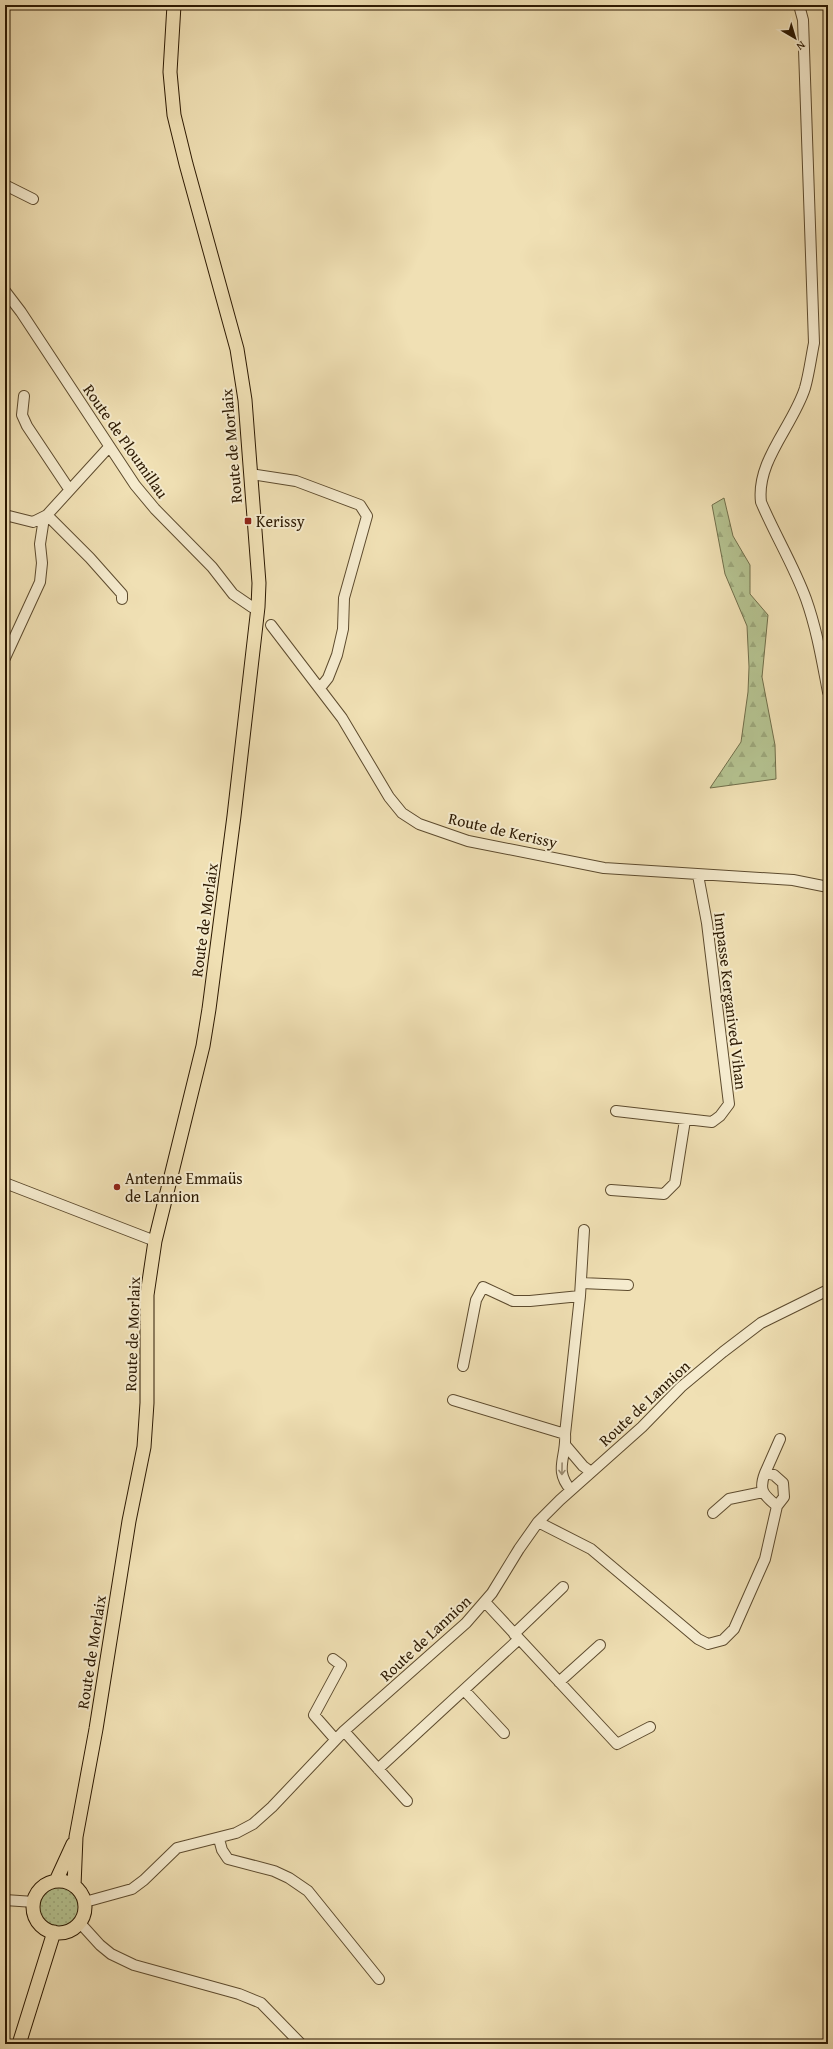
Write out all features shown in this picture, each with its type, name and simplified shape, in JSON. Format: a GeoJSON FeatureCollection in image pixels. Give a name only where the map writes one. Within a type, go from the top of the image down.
{"type":"FeatureCollection","features":[{"type":"Feature","properties":{"kind":"main road","name":"Route de Morlaix"},"geometry":{"type":"LineString","coordinates":[[74,1886],[76,1837],[96,1729],[129,1521],[144,1447],[147,1403],[147,1294],[155,1241],[203,1046],[234,816],[258,607],[259,583],[245,400],[237,349],[174,115],[170,72],[174,5]]}},
{"type":"Feature","properties":{"kind":"main road","name":"Route de Morlaix"},"geometry":{"type":"LineString","coordinates":[[56,1881],[76,1837]]}},
{"type":"Feature","properties":{"kind":"main road"},"geometry":{"type":"LineString","coordinates":[[56,1881],[66,1882],[74,1886],[81,1893],[85,1902],[86,1910],[80,1923],[68,1931],[54,1932],[45,1929],[38,1921],[34,1912],[34,1902],[42,1888],[56,1881]]}},
{"type":"Feature","properties":{"kind":"main road"},"geometry":{"type":"LineString","coordinates":[[18,2044],[54,1932]]}},
{"type":"Feature","properties":{"kind":"street"},"geometry":{"type":"LineString","coordinates":[[799,5],[803,20],[810,274],[814,320],[814,343],[805,389],[763,472],[759,490],[761,502],[795,571],[807,600],[818,637],[828,692]]}},
{"type":"Feature","properties":{"kind":"street"},"geometry":{"type":"LineString","coordinates":[[5,186],[13,188],[33,198]]}},
{"type":"Feature","properties":{"kind":"street","name":"Route de Ploumillau"},"geometry":{"type":"LineString","coordinates":[[5,291],[21,312],[135,485],[155,509],[212,567],[233,594],[252,607],[258,607]]}},
{"type":"Feature","properties":{"kind":"street"},"geometry":{"type":"LineString","coordinates":[[24,396],[22,414],[27,426],[69,489]]}},
{"type":"Feature","properties":{"kind":"street"},"geometry":{"type":"LineString","coordinates":[[5,515],[33,522],[45,516],[109,447]]}},
{"type":"Feature","properties":{"kind":"street"},"geometry":{"type":"LineString","coordinates":[[251,474],[296,481],[360,505],[367,516],[344,598],[343,630],[337,655],[328,678],[320,688]]}},
{"type":"Feature","properties":{"kind":"street"},"geometry":{"type":"LineString","coordinates":[[45,516],[90,558],[122,594],[122,599]]}},
{"type":"Feature","properties":{"kind":"street"},"geometry":{"type":"LineString","coordinates":[[5,658],[40,582],[42,563],[40,544],[45,516]]}},
{"type":"Feature","properties":{"kind":"street","name":"Route de Kerissy"},"geometry":{"type":"LineString","coordinates":[[271,625],[342,718],[389,797],[402,813],[419,824],[468,841],[604,868],[793,880],[828,887]]}},
{"type":"Feature","properties":{"kind":"street","name":"Impasse Kerganived Vihan"},"geometry":{"type":"LineString","coordinates":[[685,1120],[712,1122],[720,1116],[729,1104],[707,923],[698,875]]}},
{"type":"Feature","properties":{"kind":"street"},"geometry":{"type":"LineString","coordinates":[[611,1190],[664,1194],[675,1183],[685,1120],[616,1112]]}},
{"type":"Feature","properties":{"kind":"street"},"geometry":{"type":"LineString","coordinates":[[5,1183],[155,1241]]}},
{"type":"Feature","properties":{"kind":"street"},"geometry":{"type":"LineString","coordinates":[[571,1490],[564,1482],[560,1473],[566,1446],[565,1434],[580,1296],[584,1230]]}},
{"type":"Feature","properties":{"kind":"street"},"geometry":{"type":"LineString","coordinates":[[581,1283],[628,1285]]}},
{"type":"Feature","properties":{"kind":"street"},"geometry":{"type":"LineString","coordinates":[[463,1366],[476,1300],[483,1287],[513,1301],[530,1301],[580,1296]]}},
{"type":"Feature","properties":{"kind":"street","name":"Route de Lannion"},"geometry":{"type":"LineString","coordinates":[[85,1902],[132,1888],[144,1880],[178,1848],[219,1839],[236,1833],[253,1824],[272,1807],[335,1739],[466,1623],[485,1602],[518,1549],[538,1522],[571,1490],[642,1427],[681,1387],[761,1323],[828,1290]]}},
{"type":"Feature","properties":{"kind":"street"},"geometry":{"type":"LineString","coordinates":[[453,1400],[565,1434]]}},
{"type":"Feature","properties":{"kind":"street"},"geometry":{"type":"LineString","coordinates":[[777,1506],[763,1492],[761,1482],[780,1439]]}},
{"type":"Feature","properties":{"kind":"street"},"geometry":{"type":"LineString","coordinates":[[566,1446],[583,1466],[591,1472]]}},
{"type":"Feature","properties":{"kind":"street"},"geometry":{"type":"LineString","coordinates":[[538,1522],[591,1549],[698,1639],[708,1644],[723,1640],[734,1629],[765,1559],[777,1506],[784,1497],[782,1483],[774,1475],[765,1473]]}},
{"type":"Feature","properties":{"kind":"street"},"geometry":{"type":"LineString","coordinates":[[713,1513],[729,1499],[763,1492]]}},
{"type":"Feature","properties":{"kind":"street"},"geometry":{"type":"LineString","coordinates":[[378,1769],[464,1690],[563,1588]]}},
{"type":"Feature","properties":{"kind":"street"},"geometry":{"type":"LineString","coordinates":[[485,1602],[580,1706],[617,1744],[650,1727]]}},
{"type":"Feature","properties":{"kind":"street"},"geometry":{"type":"LineString","coordinates":[[559,1682],[600,1645]]}},
{"type":"Feature","properties":{"kind":"street"},"geometry":{"type":"LineString","coordinates":[[333,1659],[341,1665],[314,1715],[335,1739]]}},
{"type":"Feature","properties":{"kind":"street"},"geometry":{"type":"LineString","coordinates":[[464,1690],[504,1733]]}},
{"type":"Feature","properties":{"kind":"street"},"geometry":{"type":"LineString","coordinates":[[344,1731],[407,1801]]}},
{"type":"Feature","properties":{"kind":"street"},"geometry":{"type":"LineString","coordinates":[[219,1839],[222,1850],[228,1859],[274,1871],[289,1878],[308,1891],[379,1979]]}},
{"type":"Feature","properties":{"kind":"street"},"geometry":{"type":"LineString","coordinates":[[5,1900],[34,1902]]}},
{"type":"Feature","properties":{"kind":"street"},"geometry":{"type":"LineString","coordinates":[[80,1923],[100,1945],[111,1954],[134,1965],[239,1994],[261,2003],[300,2044]]}},
{"type":"Feature","properties":{"kind":"green space"},"geometry":{"type":"Polygon","coordinates":[[[724,498],[733,536],[750,565],[750,594],[768,615],[762,677],[775,745],[776,779],[710,788],[741,742],[748,692],[749,667],[747,626],[725,574],[712,505],[724,498]]]}},
{"type":"Feature","properties":{"kind":"green space"},"geometry":{"type":"Polygon","coordinates":[[[54,1887],[62,1887],[70,1890],[76,1896],[79,1908],[76,1920],[70,1926],[62,1929],[54,1929],[46,1926],[40,1920],[37,1912],[37,1904],[40,1896],[46,1890],[54,1887]]]}},
{"type":"Feature","properties":{"kind":"place","name":"Kerissy"},"geometry":{"type":"Point","coordinates":[248,521]}},
{"type":"Feature","properties":{"kind":"place","name":"Antenne Emmaüs de Lannion"},"geometry":{"type":"Point","coordinates":[117,1187]}}]}
